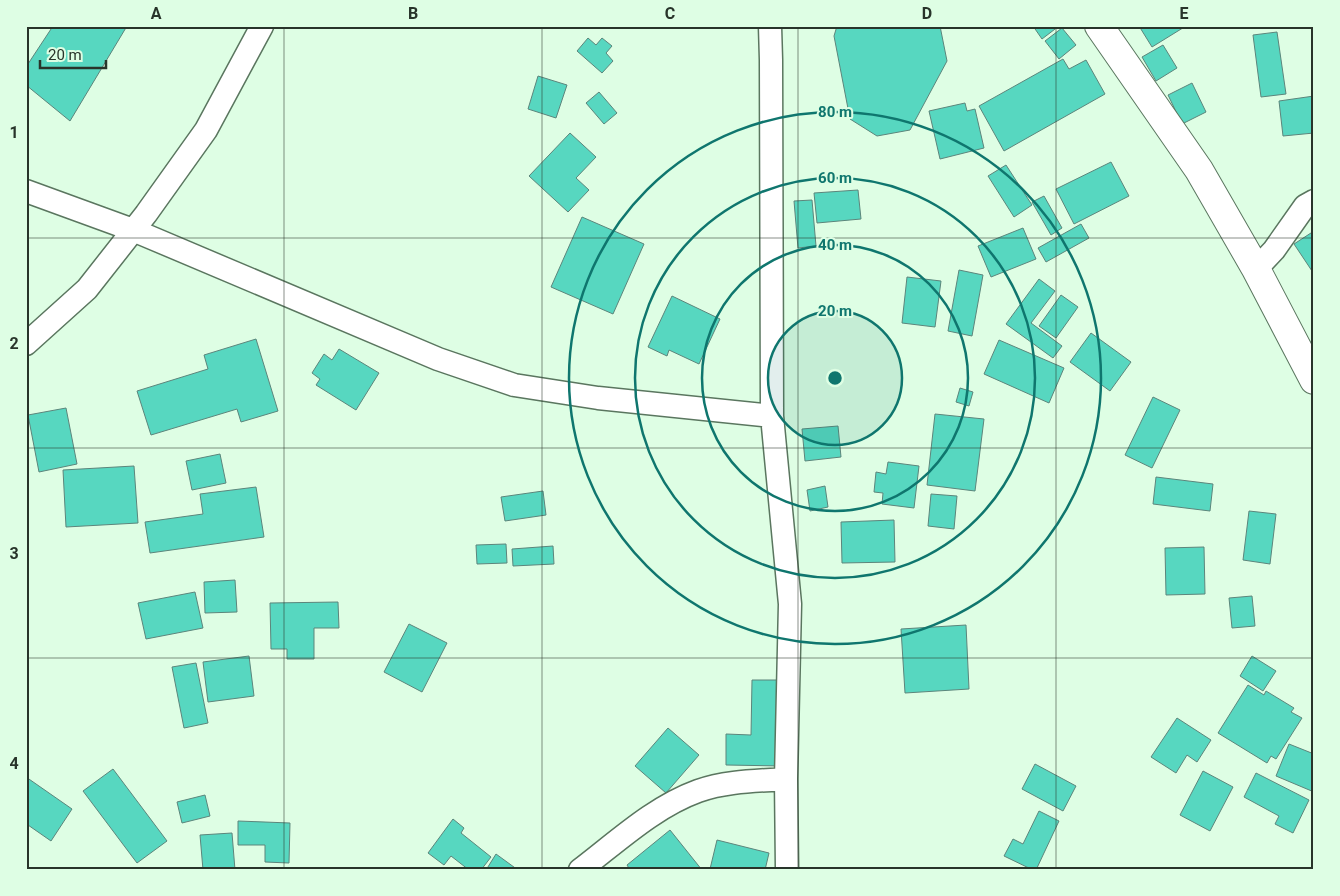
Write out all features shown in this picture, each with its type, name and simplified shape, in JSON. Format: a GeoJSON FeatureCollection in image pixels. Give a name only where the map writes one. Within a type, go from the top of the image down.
{"type":"FeatureCollection","features":[{"type":"Feature","properties":{"kind":"main road"},"geometry":{"type":"LineString","coordinates":[[1099,26],[1200,170],[1256,269],[1314,380]]}},
{"type":"Feature","properties":{"kind":"street"},"geometry":{"type":"LineString","coordinates":[[26,344],[87,290],[133,230],[206,130],[262,26]]}},
{"type":"Feature","properties":{"kind":"street"},"geometry":{"type":"LineString","coordinates":[[770,26],[772,416],[790,604],[786,870]]}},
{"type":"Feature","properties":{"kind":"street"},"geometry":{"type":"LineString","coordinates":[[26,192],[133,230],[438,358],[514,385],[598,398],[772,416]]}},
{"type":"Feature","properties":{"kind":"street"},"geometry":{"type":"LineString","coordinates":[[1256,269],[1274,250],[1305,206],[1314,201]]}},
{"type":"Feature","properties":{"kind":"street"},"geometry":{"type":"LineString","coordinates":[[580,870],[661,808],[699,791],[732,783],[786,779]]}},
{"type":"Feature","properties":{"kind":"building"},"geometry":{"type":"Polygon","coordinates":[[[53,26],[127,26],[70,121],[26,85],[26,67],[53,26]]]}},
{"type":"Feature","properties":{"kind":"building"},"geometry":{"type":"Polygon","coordinates":[[[837,26],[940,26],[947,61],[910,130],[877,136],[850,119],[834,36],[837,26]]]}},
{"type":"Feature","properties":{"kind":"building"},"geometry":{"type":"Polygon","coordinates":[[[1033,26],[1059,26],[1042,39],[1033,26]]]}},
{"type":"Feature","properties":{"kind":"building"},"geometry":{"type":"Polygon","coordinates":[[[1139,26],[1186,26],[1152,47],[1139,26]]]}},
{"type":"Feature","properties":{"kind":"building"},"geometry":{"type":"Polygon","coordinates":[[[1062,28],[1076,45],[1059,59],[1045,41],[1062,28]]]}},
{"type":"Feature","properties":{"kind":"building"},"geometry":{"type":"Polygon","coordinates":[[[1277,32],[1286,94],[1261,97],[1253,35],[1277,32]]]}},
{"type":"Feature","properties":{"kind":"building"},"geometry":{"type":"Polygon","coordinates":[[[588,38],[596,45],[602,38],[612,46],[606,53],[613,61],[602,73],[577,51],[588,38]]]}},
{"type":"Feature","properties":{"kind":"building"},"geometry":{"type":"Polygon","coordinates":[[[1163,45],[1177,68],[1156,81],[1142,57],[1163,45]]]}},
{"type":"Feature","properties":{"kind":"building"},"geometry":{"type":"Polygon","coordinates":[[[1063,59],[1069,69],[1086,60],[1105,94],[1004,151],[979,106],[1063,59]]]}},
{"type":"Feature","properties":{"kind":"building"},"geometry":{"type":"Polygon","coordinates":[[[538,76],[567,85],[556,118],[528,109],[538,76]]]}},
{"type":"Feature","properties":{"kind":"building"},"geometry":{"type":"Polygon","coordinates":[[[1192,83],[1206,112],[1182,124],[1168,95],[1192,83]]]}},
{"type":"Feature","properties":{"kind":"building"},"geometry":{"type":"Polygon","coordinates":[[[599,92],[617,113],[604,124],[586,103],[599,92]]]}},
{"type":"Feature","properties":{"kind":"building"},"geometry":{"type":"Polygon","coordinates":[[[1314,96],[1314,133],[1283,136],[1279,101],[1314,96]]]}},
{"type":"Feature","properties":{"kind":"building"},"geometry":{"type":"Polygon","coordinates":[[[965,103],[967,111],[975,109],[984,148],[940,159],[929,111],[965,103]]]}},
{"type":"Feature","properties":{"kind":"building"},"geometry":{"type":"Polygon","coordinates":[[[570,133],[596,157],[576,178],[589,190],[568,212],[529,176],[570,133]]]}},
{"type":"Feature","properties":{"kind":"building"},"geometry":{"type":"Polygon","coordinates":[[[1111,162],[1129,196],[1074,224],[1056,189],[1111,162]]]}},
{"type":"Feature","properties":{"kind":"building"},"geometry":{"type":"Polygon","coordinates":[[[1006,165],[1032,205],[1014,217],[988,176],[1006,165]]]}},
{"type":"Feature","properties":{"kind":"building"},"geometry":{"type":"Polygon","coordinates":[[[858,190],[861,219],[817,223],[814,193],[858,190]]]}},
{"type":"Feature","properties":{"kind":"building"},"geometry":{"type":"Polygon","coordinates":[[[1044,196],[1062,228],[1051,235],[1032,202],[1044,196]]]}},
{"type":"Feature","properties":{"kind":"building"},"geometry":{"type":"Polygon","coordinates":[[[812,200],[816,246],[798,248],[794,201],[812,200]]]}},
{"type":"Feature","properties":{"kind":"building"},"geometry":{"type":"Polygon","coordinates":[[[582,217],[644,244],[613,314],[551,287],[582,217]]]}},
{"type":"Feature","properties":{"kind":"building"},"geometry":{"type":"Polygon","coordinates":[[[1081,224],[1089,238],[1046,262],[1038,248],[1081,224]]]}},
{"type":"Feature","properties":{"kind":"building"},"geometry":{"type":"Polygon","coordinates":[[[1023,228],[1036,259],[991,277],[978,246],[1023,228]]]}},
{"type":"Feature","properties":{"kind":"building"},"geometry":{"type":"Polygon","coordinates":[[[1314,231],[1314,274],[1294,244],[1314,231]]]}},
{"type":"Feature","properties":{"kind":"building"},"geometry":{"type":"Polygon","coordinates":[[[959,270],[983,275],[972,336],[948,331],[959,270]]]}},
{"type":"Feature","properties":{"kind":"building"},"geometry":{"type":"Polygon","coordinates":[[[907,277],[941,281],[935,327],[902,323],[907,277]]]}},
{"type":"Feature","properties":{"kind":"building"},"geometry":{"type":"Polygon","coordinates":[[[1039,279],[1055,291],[1031,323],[1062,346],[1053,358],[1006,324],[1039,279]]]}},
{"type":"Feature","properties":{"kind":"building"},"geometry":{"type":"Polygon","coordinates":[[[1061,295],[1078,307],[1056,338],[1039,326],[1061,295]]]}},
{"type":"Feature","properties":{"kind":"building"},"geometry":{"type":"Polygon","coordinates":[[[672,296],[720,319],[699,364],[669,350],[667,356],[648,347],[672,296]]]}},
{"type":"Feature","properties":{"kind":"building"},"geometry":{"type":"Polygon","coordinates":[[[1091,333],[1131,362],[1110,391],[1070,362],[1091,333]]]}},
{"type":"Feature","properties":{"kind":"building"},"geometry":{"type":"Polygon","coordinates":[[[256,339],[278,411],[241,422],[237,409],[151,435],[137,391],[208,369],[204,355],[256,339]]]}},
{"type":"Feature","properties":{"kind":"building"},"geometry":{"type":"Polygon","coordinates":[[[999,340],[1064,368],[1049,403],[984,374],[999,340]]]}},
{"type":"Feature","properties":{"kind":"building"},"geometry":{"type":"Polygon","coordinates":[[[339,349],[379,373],[356,410],[316,385],[320,379],[312,373],[324,354],[332,360],[339,349]]]}},
{"type":"Feature","properties":{"kind":"building"},"geometry":{"type":"Polygon","coordinates":[[[960,388],[973,392],[969,406],[956,402],[960,388]]]}},
{"type":"Feature","properties":{"kind":"building"},"geometry":{"type":"Polygon","coordinates":[[[1153,397],[1180,410],[1152,468],[1125,455],[1153,397]]]}},
{"type":"Feature","properties":{"kind":"building"},"geometry":{"type":"Polygon","coordinates":[[[66,408],[77,464],[39,472],[28,415],[66,408]]]}},
{"type":"Feature","properties":{"kind":"building"},"geometry":{"type":"Polygon","coordinates":[[[935,414],[984,419],[975,491],[927,485],[935,414]]]}},
{"type":"Feature","properties":{"kind":"building"},"geometry":{"type":"Polygon","coordinates":[[[838,426],[841,457],[805,461],[802,429],[838,426]]]}},
{"type":"Feature","properties":{"kind":"building"},"geometry":{"type":"Polygon","coordinates":[[[220,454],[226,483],[192,490],[186,461],[220,454]]]}},
{"type":"Feature","properties":{"kind":"building"},"geometry":{"type":"Polygon","coordinates":[[[888,462],[919,466],[914,508],[882,504],[883,493],[874,492],[876,472],[886,474],[888,462]]]}},
{"type":"Feature","properties":{"kind":"building"},"geometry":{"type":"Polygon","coordinates":[[[134,466],[138,523],[66,527],[63,470],[134,466]]]}},
{"type":"Feature","properties":{"kind":"building"},"geometry":{"type":"Polygon","coordinates":[[[1156,477],[1213,484],[1210,511],[1153,504],[1156,477]]]}},
{"type":"Feature","properties":{"kind":"building"},"geometry":{"type":"Polygon","coordinates":[[[825,486],[828,507],[810,511],[807,490],[825,486]]]}},
{"type":"Feature","properties":{"kind":"building"},"geometry":{"type":"Polygon","coordinates":[[[256,487],[264,537],[150,553],[145,522],[203,514],[200,494],[256,487]]]}},
{"type":"Feature","properties":{"kind":"building"},"geometry":{"type":"Polygon","coordinates":[[[543,491],[546,515],[505,521],[501,497],[543,491]]]}},
{"type":"Feature","properties":{"kind":"building"},"geometry":{"type":"Polygon","coordinates":[[[931,494],[957,496],[954,529],[928,526],[931,494]]]}},
{"type":"Feature","properties":{"kind":"building"},"geometry":{"type":"Polygon","coordinates":[[[1249,511],[1276,514],[1270,564],[1243,560],[1249,511]]]}},
{"type":"Feature","properties":{"kind":"building"},"geometry":{"type":"Polygon","coordinates":[[[894,520],[895,562],[842,563],[841,522],[894,520]]]}},
{"type":"Feature","properties":{"kind":"building"},"geometry":{"type":"Polygon","coordinates":[[[506,544],[507,563],[477,564],[476,545],[506,544]]]}},
{"type":"Feature","properties":{"kind":"building"},"geometry":{"type":"Polygon","coordinates":[[[553,546],[554,564],[513,566],[512,549],[553,546]]]}},
{"type":"Feature","properties":{"kind":"building"},"geometry":{"type":"Polygon","coordinates":[[[1204,547],[1205,594],[1166,595],[1165,548],[1204,547]]]}},
{"type":"Feature","properties":{"kind":"building"},"geometry":{"type":"Polygon","coordinates":[[[235,580],[237,612],[205,613],[204,582],[235,580]]]}},
{"type":"Feature","properties":{"kind":"building"},"geometry":{"type":"Polygon","coordinates":[[[195,592],[203,628],[146,639],[138,603],[195,592]]]}},
{"type":"Feature","properties":{"kind":"building"},"geometry":{"type":"Polygon","coordinates":[[[1252,596],[1255,626],[1232,628],[1229,598],[1252,596]]]}},
{"type":"Feature","properties":{"kind":"building"},"geometry":{"type":"Polygon","coordinates":[[[338,602],[339,628],[314,628],[314,659],[287,659],[287,649],[271,649],[270,603],[338,602]]]}},
{"type":"Feature","properties":{"kind":"building"},"geometry":{"type":"Polygon","coordinates":[[[409,624],[447,643],[422,692],[384,672],[409,624]]]}},
{"type":"Feature","properties":{"kind":"building"},"geometry":{"type":"Polygon","coordinates":[[[966,625],[969,689],[905,693],[901,629],[966,625]]]}},
{"type":"Feature","properties":{"kind":"building"},"geometry":{"type":"Polygon","coordinates":[[[249,656],[254,696],[208,702],[203,662],[249,656]]]}},
{"type":"Feature","properties":{"kind":"building"},"geometry":{"type":"Polygon","coordinates":[[[1252,656],[1276,671],[1263,691],[1240,676],[1252,656]]]}},
{"type":"Feature","properties":{"kind":"building"},"geometry":{"type":"Polygon","coordinates":[[[196,663],[208,723],[184,728],[172,667],[196,663]]]}},
{"type":"Feature","properties":{"kind":"building"},"geometry":{"type":"Polygon","coordinates":[[[752,680],[783,680],[782,766],[726,765],[726,734],[751,735],[752,680]]]}},
{"type":"Feature","properties":{"kind":"building"},"geometry":{"type":"Polygon","coordinates":[[[1248,685],[1264,695],[1266,691],[1294,708],[1291,712],[1302,718],[1276,759],[1271,756],[1267,763],[1218,733],[1248,685]]]}},
{"type":"Feature","properties":{"kind":"building"},"geometry":{"type":"Polygon","coordinates":[[[1177,718],[1211,740],[1197,762],[1187,755],[1176,773],[1151,757],[1177,718]]]}},
{"type":"Feature","properties":{"kind":"building"},"geometry":{"type":"Polygon","coordinates":[[[668,728],[699,755],[666,793],[635,766],[668,728]]]}},
{"type":"Feature","properties":{"kind":"building"},"geometry":{"type":"Polygon","coordinates":[[[1289,744],[1314,754],[1314,792],[1276,776],[1289,744]]]}},
{"type":"Feature","properties":{"kind":"building"},"geometry":{"type":"Polygon","coordinates":[[[1035,764],[1076,786],[1063,811],[1022,789],[1035,764]]]}},
{"type":"Feature","properties":{"kind":"building"},"geometry":{"type":"Polygon","coordinates":[[[113,769],[167,841],[137,863],[83,791],[113,769]]]}},
{"type":"Feature","properties":{"kind":"building"},"geometry":{"type":"Polygon","coordinates":[[[1203,771],[1233,787],[1210,831],[1180,815],[1203,771]]]}},
{"type":"Feature","properties":{"kind":"building"},"geometry":{"type":"Polygon","coordinates":[[[1256,773],[1309,800],[1293,833],[1275,824],[1279,816],[1244,797],[1256,773]]]}},
{"type":"Feature","properties":{"kind":"building"},"geometry":{"type":"Polygon","coordinates":[[[26,777],[72,809],[51,841],[28,825],[26,827],[26,777]]]}},
{"type":"Feature","properties":{"kind":"building"},"geometry":{"type":"Polygon","coordinates":[[[205,795],[210,816],[182,823],[177,802],[205,795]]]}},
{"type":"Feature","properties":{"kind":"building"},"geometry":{"type":"Polygon","coordinates":[[[1039,811],[1059,821],[1036,870],[1033,870],[1004,856],[1013,839],[1023,844],[1039,811]]]}},
{"type":"Feature","properties":{"kind":"building"},"geometry":{"type":"Polygon","coordinates":[[[453,819],[464,828],[461,833],[491,857],[481,870],[469,870],[451,856],[444,865],[428,853],[453,819]]]}},
{"type":"Feature","properties":{"kind":"building"},"geometry":{"type":"Polygon","coordinates":[[[238,821],[290,823],[289,863],[265,862],[265,845],[238,845],[238,821]]]}},
{"type":"Feature","properties":{"kind":"building"},"geometry":{"type":"Polygon","coordinates":[[[670,830],[702,870],[630,870],[627,865],[670,830]]]}},
{"type":"Feature","properties":{"kind":"building"},"geometry":{"type":"Polygon","coordinates":[[[232,833],[235,870],[203,870],[200,835],[232,833]]]}},
{"type":"Feature","properties":{"kind":"building"},"geometry":{"type":"Polygon","coordinates":[[[717,840],[769,853],[765,870],[710,869],[717,840]]]}},
{"type":"Feature","properties":{"kind":"building"},"geometry":{"type":"Polygon","coordinates":[[[496,854],[518,870],[486,870],[496,854]]]}}]}
